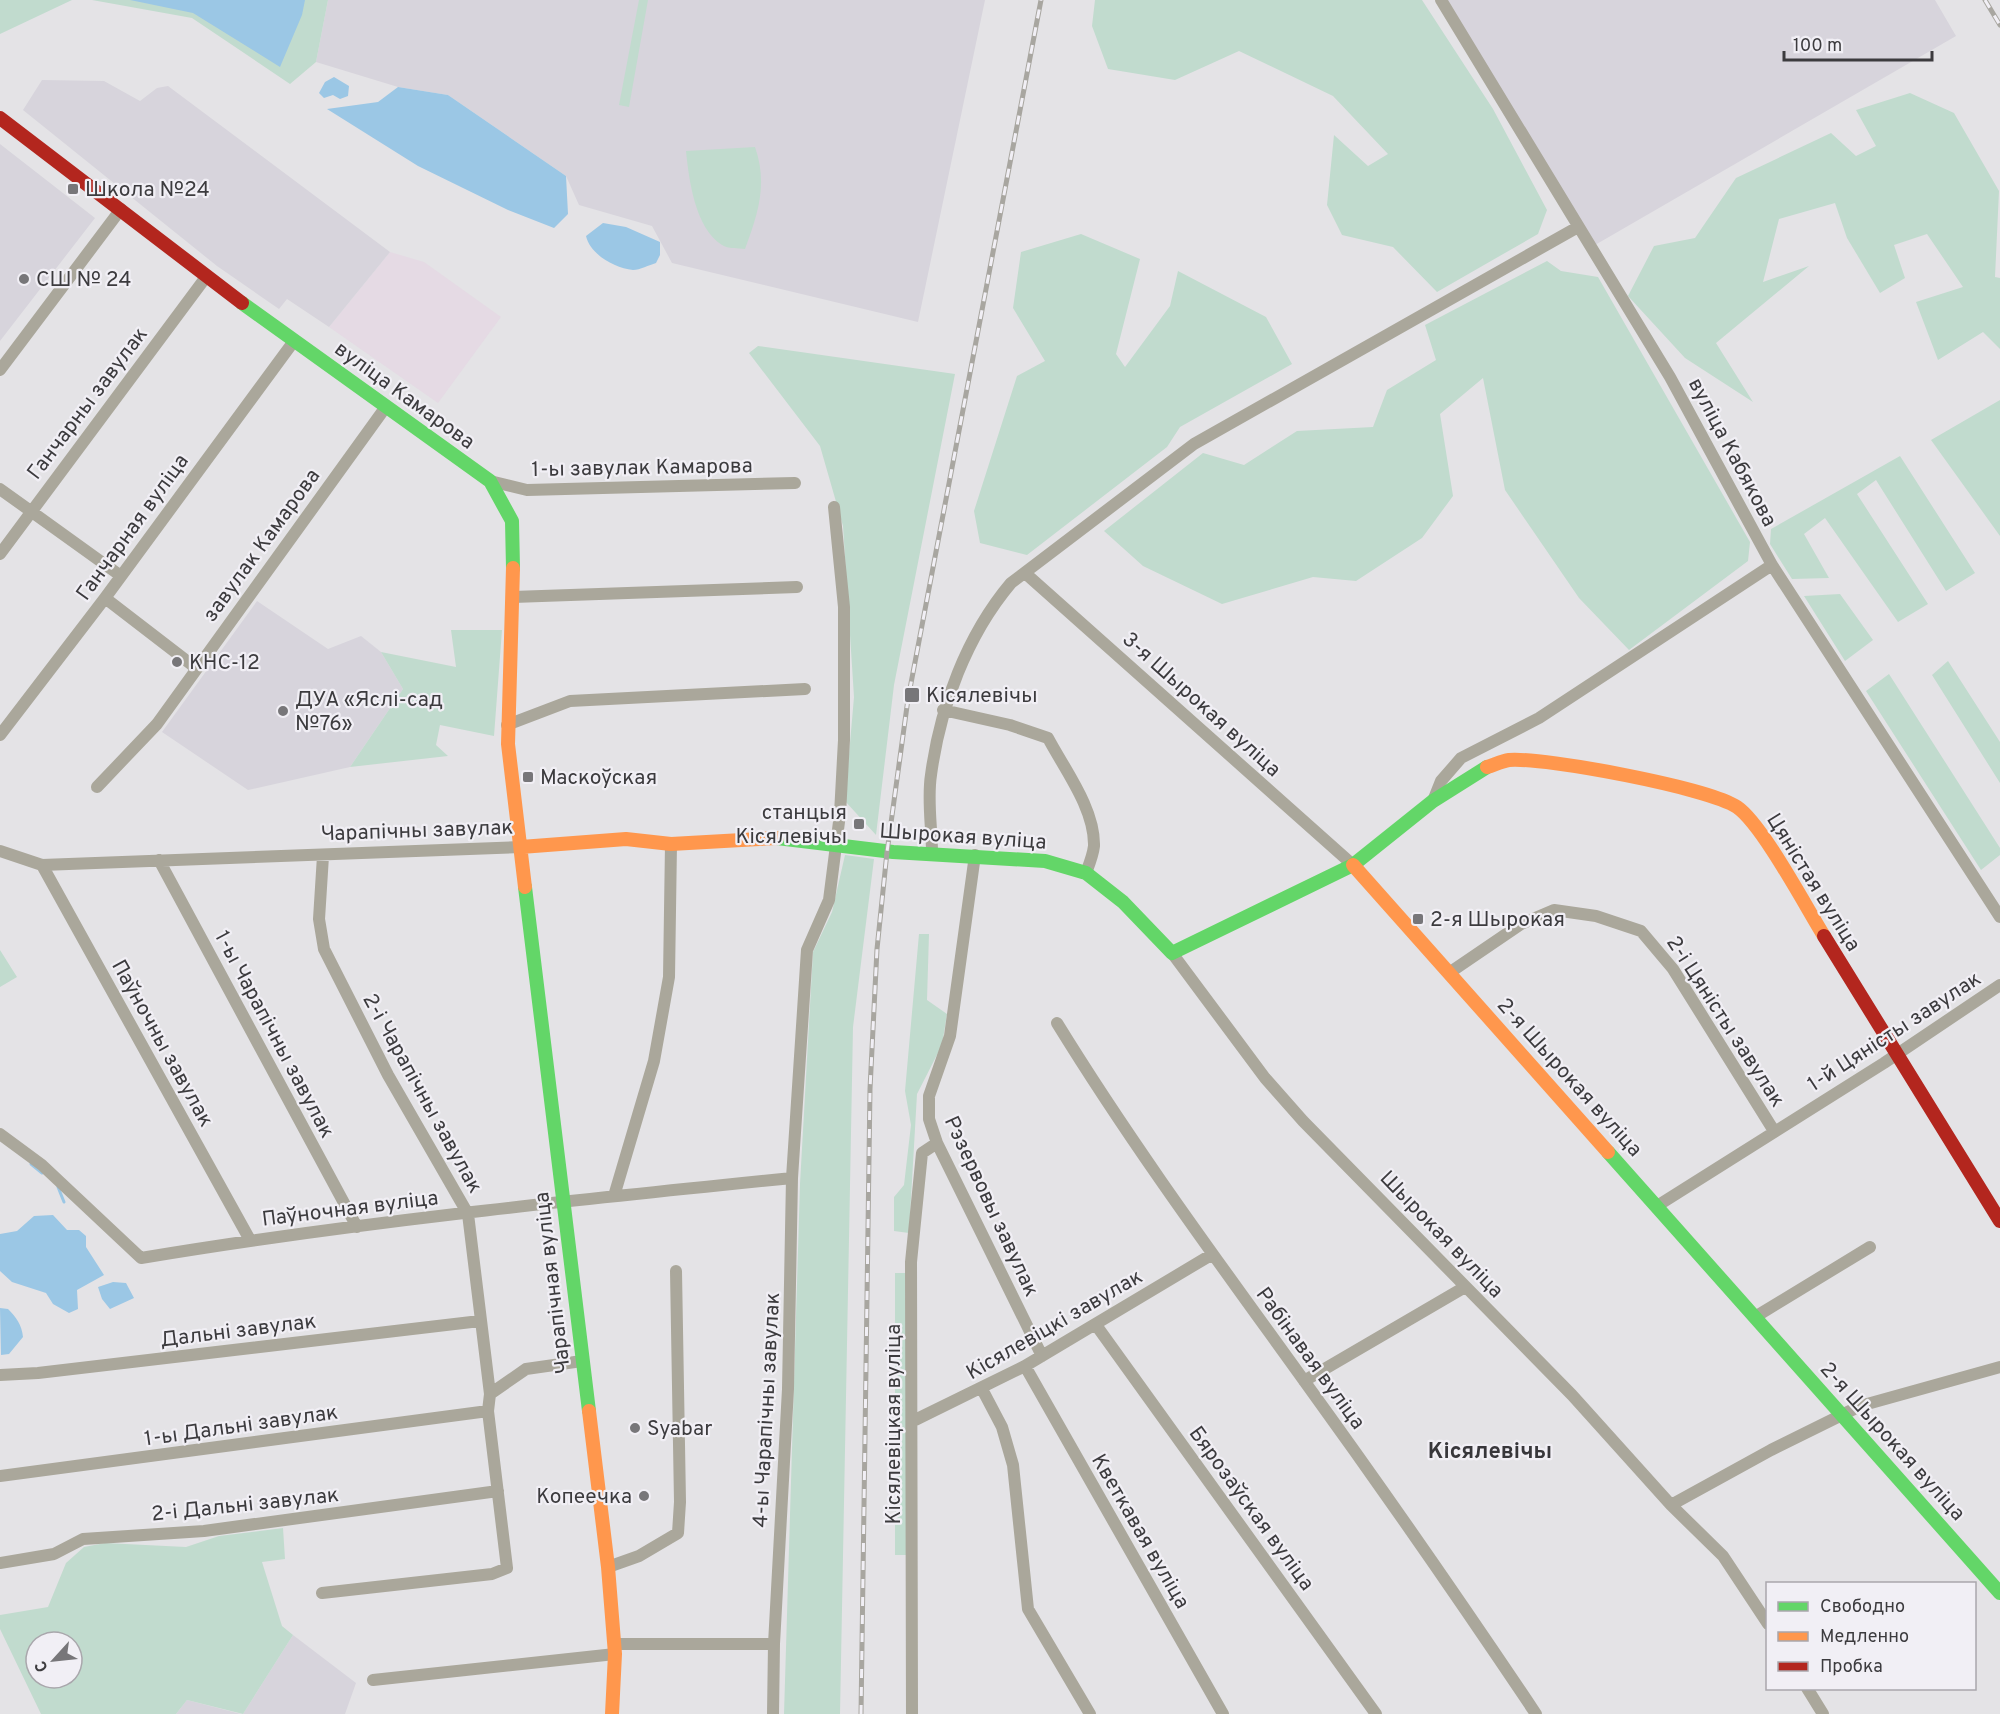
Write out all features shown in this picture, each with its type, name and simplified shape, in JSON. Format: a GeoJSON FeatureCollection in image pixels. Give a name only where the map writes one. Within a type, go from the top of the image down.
{"type":"FeatureCollection","features":[{"type":"Feature","properties":{"kind":"street","name":"вуліца Кабякова"},"geometry":{"type":"LineString","coordinates":[[1441,0],[1670,377],[1772,565],[2000,917]]}},
{"type":"Feature","properties":{"kind":"street","name":"вуліца Камарова"},"geometry":{"type":"LineString","coordinates":[[0,118],[121,209],[206,277],[490,481],[512,521],[513,597],[507,725],[521,847]]}},
{"type":"Feature","properties":{"kind":"street"},"geometry":{"type":"LineString","coordinates":[[0,370],[121,209]]}},
{"type":"Feature","properties":{"kind":"street"},"geometry":{"type":"LineString","coordinates":[[932,853],[930,777],[944,710],[977,633],[1011,583],[1194,444],[1578,227]]}},
{"type":"Feature","properties":{"kind":"street","name":"Ганчарны завулак"},"geometry":{"type":"LineString","coordinates":[[0,554],[206,277]]}},
{"type":"Feature","properties":{"kind":"street","name":"Ганчарная вуліца"},"geometry":{"type":"LineString","coordinates":[[0,735],[105,598],[294,341]]}},
{"type":"Feature","properties":{"kind":"street","name":"завулак Камарова"},"geometry":{"type":"LineString","coordinates":[[97,787],[158,724],[196,668],[386,408]]}},
{"type":"Feature","properties":{"kind":"street","name":"1-ы завулак Камарова"},"geometry":{"type":"LineString","coordinates":[[490,481],[527,490],[795,483]]}},
{"type":"Feature","properties":{"kind":"street"},"geometry":{"type":"LineString","coordinates":[[0,489],[121,576]]}},
{"type":"Feature","properties":{"kind":"street","name":"4-ы Чарапічны завулак"},"geometry":{"type":"LineString","coordinates":[[773,1714],[774,1644],[788,1389],[792,1178],[807,950],[829,900],[844,740],[846,663],[844,607],[834,507]]}},
{"type":"Feature","properties":{"kind":"street"},"geometry":{"type":"LineString","coordinates":[[1433,801],[1441,781],[1461,758],[1539,718],[1772,565]]}},
{"type":"Feature","properties":{"kind":"street","name":"3-я Шырокая вуліца"},"geometry":{"type":"LineString","coordinates":[[1025,573],[1353,865]]}},
{"type":"Feature","properties":{"kind":"street"},"geometry":{"type":"LineString","coordinates":[[513,597],[797,588]]}},
{"type":"Feature","properties":{"kind":"street"},"geometry":{"type":"LineString","coordinates":[[105,598],[196,668]]}},
{"type":"Feature","properties":{"kind":"street"},"geometry":{"type":"LineString","coordinates":[[507,725],[570,700],[806,689]]}},
{"type":"Feature","properties":{"kind":"street"},"geometry":{"type":"LineString","coordinates":[[944,710],[1010,724],[1048,738],[1080,797],[1093,831],[1094,849],[1086,873]]}},
{"type":"Feature","properties":{"kind":"street","name":"Цяністая вуліца"},"geometry":{"type":"LineString","coordinates":[[1172,953],[1353,865],[1433,801],[1480,770],[1507,760],[1544,761],[1676,786],[1730,802],[1746,815],[1760,832],[2000,1221]]}},
{"type":"Feature","properties":{"kind":"street","name":"Чарапічны завулак"},"geometry":{"type":"LineString","coordinates":[[0,851],[42,865],[322,856],[521,847],[626,839],[671,844],[778,838],[836,844]]}},
{"type":"Feature","properties":{"kind":"street"},"geometry":{"type":"LineString","coordinates":[[614,1196],[654,1061],[669,976],[671,844]]}},
{"type":"Feature","properties":{"kind":"street","name":"Шырокая вуліца"},"geometry":{"type":"LineString","coordinates":[[836,844],[887,852],[975,855],[1046,861],[1086,873],[1123,902],[1172,953],[1265,1078],[1303,1121],[1572,1395],[1671,1505],[1723,1556],[1766,1622]]}},
{"type":"Feature","properties":{"kind":"street","name":"Чарапічная вуліца"},"geometry":{"type":"LineString","coordinates":[[521,847],[608,1567],[614,1649],[612,1714]]}},
{"type":"Feature","properties":{"kind":"street","name":"Рэзервовы завулак"},"geometry":{"type":"LineString","coordinates":[[975,855],[950,1036],[929,1096],[929,1119],[937,1143],[1042,1356]]}},
{"type":"Feature","properties":{"kind":"street","name":"2-і Чарапічны завулак"},"geometry":{"type":"LineString","coordinates":[[322,856],[319,919],[324,949],[388,1075],[468,1214],[490,1394],[488,1412],[507,1568],[492,1574],[322,1593]]}},
{"type":"Feature","properties":{"kind":"street","name":"1-ы Чарапічны завулак"},"geometry":{"type":"LineString","coordinates":[[159,860],[357,1227]]}},
{"type":"Feature","properties":{"kind":"street","name":"Паўночны завулак"},"geometry":{"type":"LineString","coordinates":[[42,865],[250,1240]]}},
{"type":"Feature","properties":{"kind":"street","name":"2-я Шырокая вуліца"},"geometry":{"type":"LineString","coordinates":[[1353,865],[2000,1593]]}},
{"type":"Feature","properties":{"kind":"street","name":"2-і Цяністы завулак"},"geometry":{"type":"LineString","coordinates":[[1449,973],[1521,924],[1554,910],[1596,916],[1641,931],[1673,969],[1774,1131]]}},
{"type":"Feature","properties":{"kind":"street","name":"1-й Цяністы завулак"},"geometry":{"type":"LineString","coordinates":[[1657,1206],[2000,985]]}},
{"type":"Feature","properties":{"kind":"street","name":"Рабінавая вуліца"},"geometry":{"type":"LineString","coordinates":[[1057,1023],[1113,1114],[1211,1256],[1304,1380],[1432,1558],[1536,1714]]}},
{"type":"Feature","properties":{"kind":"street","name":"Паўночная вуліца"},"geometry":{"type":"LineString","coordinates":[[0,1134],[42,1166],[141,1258],[250,1240],[564,1202]]}},
{"type":"Feature","properties":{"kind":"street","name":"Кісялевіцкая вуліца"},"geometry":{"type":"LineString","coordinates":[[912,1714],[911,1262],[922,1154],[937,1143]]}},
{"type":"Feature","properties":{"kind":"street"},"geometry":{"type":"LineString","coordinates":[[564,1202],[792,1178]]}},
{"type":"Feature","properties":{"kind":"street"},"geometry":{"type":"LineString","coordinates":[[1755,1317],[1870,1247]]}},
{"type":"Feature","properties":{"kind":"street","name":"Кісялевіцкі завулак"},"geometry":{"type":"LineString","coordinates":[[913,1421],[1025,1366],[1211,1256]]}},
{"type":"Feature","properties":{"kind":"street"},"geometry":{"type":"LineString","coordinates":[[608,1567],[639,1556],[678,1533],[680,1502],[676,1271]]}},
{"type":"Feature","properties":{"kind":"street"},"geometry":{"type":"LineString","coordinates":[[1304,1380],[1465,1287]]}},
{"type":"Feature","properties":{"kind":"street","name":"Дальні завулак"},"geometry":{"type":"LineString","coordinates":[[0,1375],[38,1373],[480,1321]]}},
{"type":"Feature","properties":{"kind":"street","name":"Бярозаўская вуліца"},"geometry":{"type":"LineString","coordinates":[[1096,1325],[1376,1714]]}},
{"type":"Feature","properties":{"kind":"street"},"geometry":{"type":"LineString","coordinates":[[490,1394],[526,1369],[582,1361]]}},
{"type":"Feature","properties":{"kind":"street","name":"Кветкавая вуліца"},"geometry":{"type":"LineString","coordinates":[[1025,1366],[1223,1714]]}},
{"type":"Feature","properties":{"kind":"street"},"geometry":{"type":"LineString","coordinates":[[1671,1505],[1771,1450],[1844,1416],[1860,1406],[2000,1367]]}},
{"type":"Feature","properties":{"kind":"street"},"geometry":{"type":"LineString","coordinates":[[982,1389],[1002,1427],[1013,1466],[1028,1609],[1090,1714]]}},
{"type":"Feature","properties":{"kind":"street","name":"1-ы Дальні завулак"},"geometry":{"type":"LineString","coordinates":[[0,1476],[488,1412]]}},
{"type":"Feature","properties":{"kind":"street","name":"2-і Дальні завулак"},"geometry":{"type":"LineString","coordinates":[[0,1563],[54,1554],[83,1539],[204,1531],[498,1491]]}},
{"type":"Feature","properties":{"kind":"street"},"geometry":{"type":"LineString","coordinates":[[374,1680],[614,1649],[774,1644]]}},
{"type":"Feature","properties":{"kind":"street"},"geometry":{"type":"LineString","coordinates":[[1808,1690],[1823,1714]]}},
{"type":"Feature","properties":{"kind":"shaded area"},"geometry":{"type":"Polygon","coordinates":[[[328,0],[985,0],[918,322],[672,263],[652,226],[579,205],[566,176],[448,95],[398,87],[316,62],[328,0]]]}},
{"type":"Feature","properties":{"kind":"shaded area"},"geometry":{"type":"Polygon","coordinates":[[[1447,0],[1935,0],[1956,36],[1595,245],[1447,0]]]}},
{"type":"Feature","properties":{"kind":"shaded area"},"geometry":{"type":"Polygon","coordinates":[[[42,80],[104,81],[140,101],[157,88],[168,86],[390,252],[329,327],[287,299],[279,309],[217,266],[23,110],[42,80]]]}},
{"type":"Feature","properties":{"kind":"shaded area","name":"СШ № 24"},"geometry":{"type":"Polygon","coordinates":[[[0,144],[95,218],[0,341],[0,144]]]}},
{"type":"Feature","properties":{"kind":"shaded area"},"geometry":{"type":"Polygon","coordinates":[[[390,252],[424,262],[501,317],[438,403],[329,327],[390,252]]]}},
{"type":"Feature","properties":{"kind":"shaded area","name":"ДУА «Яслі-сад №76»"},"geometry":{"type":"Polygon","coordinates":[[[257,601],[328,649],[361,636],[381,652],[403,689],[350,767],[248,790],[162,732],[257,601]]]}},
{"type":"Feature","properties":{"kind":"shaded area"},"geometry":{"type":"Polygon","coordinates":[[[293,1635],[356,1683],[345,1714],[243,1714],[293,1635]]]}},
{"type":"Feature","properties":{"kind":"shaded area"},"geometry":{"type":"Polygon","coordinates":[[[187,1700],[241,1714],[176,1714],[187,1700]]]}},
{"type":"Feature","properties":{"kind":"green space"},"geometry":{"type":"Polygon","coordinates":[[[0,0],[72,0],[0,34],[0,0]]]}},
{"type":"Feature","properties":{"kind":"green space"},"geometry":{"type":"Polygon","coordinates":[[[92,0],[328,0],[316,62],[290,84],[192,18],[92,0]]]}},
{"type":"Feature","properties":{"kind":"green space"},"geometry":{"type":"Polygon","coordinates":[[[639,0],[648,0],[629,107],[619,105],[639,0]]]}},
{"type":"Feature","properties":{"kind":"green space"},"geometry":{"type":"Polygon","coordinates":[[[1095,0],[1422,0],[1493,109],[1547,210],[1538,234],[1437,292],[1393,247],[1342,235],[1327,205],[1334,135],[1368,166],[1388,154],[1333,96],[1239,51],[1175,80],[1108,69],[1092,26],[1095,0]]]}},
{"type":"Feature","properties":{"kind":"green space"},"geometry":{"type":"Polygon","coordinates":[[[1910,93],[1954,113],[1999,191],[1995,277],[2000,278],[2000,349],[1983,332],[1938,360],[1916,302],[1963,287],[1927,234],[1894,245],[1905,278],[1880,293],[1847,238],[1835,203],[1779,219],[1763,282],[1809,266],[1716,343],[1753,402],[1685,358],[1628,296],[1654,246],[1695,238],[1736,178],[1831,133],[1856,156],[1876,146],[1856,110],[1910,93]]]}},
{"type":"Feature","properties":{"kind":"green space"},"geometry":{"type":"Polygon","coordinates":[[[755,147],[761,174],[761,186],[754,224],[745,249],[727,247],[713,237],[705,227],[695,202],[686,151],[755,147]]]}},
{"type":"Feature","properties":{"kind":"green space"},"geometry":{"type":"Polygon","coordinates":[[[1081,234],[1140,259],[1116,354],[1125,367],[1170,306],[1178,271],[1266,317],[1292,364],[1180,427],[1167,447],[1027,555],[980,543],[974,511],[1017,376],[1045,361],[1013,308],[1021,252],[1081,234]]]}},
{"type":"Feature","properties":{"kind":"green space"},"geometry":{"type":"Polygon","coordinates":[[[1547,261],[1561,271],[1598,277],[1750,542],[1748,561],[1629,650],[1579,598],[1505,490],[1483,378],[1440,414],[1453,496],[1422,538],[1356,581],[1313,577],[1222,604],[1143,566],[1104,531],[1203,453],[1244,465],[1297,431],[1373,427],[1387,390],[1436,360],[1425,325],[1547,261]]]}},
{"type":"Feature","properties":{"kind":"green space"},"geometry":{"type":"Polygon","coordinates":[[[758,346],[955,374],[894,685],[876,835],[845,801],[854,697],[843,526],[820,446],[749,353],[758,346]]]}},
{"type":"Feature","properties":{"kind":"green space"},"geometry":{"type":"Polygon","coordinates":[[[2000,400],[2000,536],[1931,440],[2000,400]]]}},
{"type":"Feature","properties":{"kind":"green space"},"geometry":{"type":"Polygon","coordinates":[[[1900,456],[1975,573],[1946,591],[1876,480],[1857,494],[1928,604],[1898,622],[1825,518],[1804,534],[1829,578],[1792,579],[1770,544],[1771,529],[1900,456]]]}},
{"type":"Feature","properties":{"kind":"green space"},"geometry":{"type":"Polygon","coordinates":[[[1840,594],[1873,640],[1845,661],[1804,596],[1840,594]]]}},
{"type":"Feature","properties":{"kind":"green space"},"geometry":{"type":"Polygon","coordinates":[[[451,630],[502,630],[494,736],[440,725],[436,745],[448,756],[350,767],[403,689],[381,652],[456,667],[451,630]]]}},
{"type":"Feature","properties":{"kind":"green space"},"geometry":{"type":"Polygon","coordinates":[[[1948,661],[2000,742],[2000,783],[1932,675],[1948,661]]]}},
{"type":"Feature","properties":{"kind":"green space"},"geometry":{"type":"Polygon","coordinates":[[[1889,674],[2000,848],[2000,855],[1981,870],[1866,691],[1889,674]]]}},
{"type":"Feature","properties":{"kind":"green space"},"geometry":{"type":"Polygon","coordinates":[[[845,855],[874,859],[853,1027],[840,1714],[784,1714],[800,1184],[813,952],[832,912],[845,855]]]}},
{"type":"Feature","properties":{"kind":"green space"},"geometry":{"type":"Polygon","coordinates":[[[919,934],[929,934],[927,1000],[947,1014],[942,1045],[917,1094],[909,1233],[894,1231],[894,1197],[904,1185],[911,1125],[905,1091],[919,934]]]}},
{"type":"Feature","properties":{"kind":"green space"},"geometry":{"type":"Polygon","coordinates":[[[0,950],[17,977],[0,987],[0,950]]]}},
{"type":"Feature","properties":{"kind":"green space"},"geometry":{"type":"Polygon","coordinates":[[[895,1273],[906,1273],[908,1555],[895,1555],[895,1273]]]}},
{"type":"Feature","properties":{"kind":"green space"},"geometry":{"type":"Polygon","coordinates":[[[283,1528],[285,1559],[262,1562],[282,1626],[293,1635],[243,1714],[187,1700],[176,1714],[41,1714],[29,1690],[84,1690],[84,1630],[24,1630],[24,1679],[0,1629],[0,1615],[48,1607],[66,1563],[84,1547],[105,1543],[186,1547],[219,1536],[283,1528]]]}},
{"type":"Feature","properties":{"kind":"water"},"geometry":{"type":"Polygon","coordinates":[[[130,0],[305,0],[302,15],[280,67],[193,13],[130,0]]]}},
{"type":"Feature","properties":{"kind":"water"},"geometry":{"type":"Polygon","coordinates":[[[334,77],[349,86],[348,96],[340,99],[333,95],[324,98],[319,93],[325,82],[334,77]]]}},
{"type":"Feature","properties":{"kind":"water"},"geometry":{"type":"Polygon","coordinates":[[[398,87],[448,95],[566,176],[568,214],[554,228],[508,210],[418,166],[327,109],[378,102],[398,87]]]}},
{"type":"Feature","properties":{"kind":"water"},"geometry":{"type":"Polygon","coordinates":[[[603,223],[626,227],[660,242],[660,255],[656,263],[633,270],[604,259],[592,249],[586,236],[603,223]]]}},
{"type":"Feature","properties":{"kind":"water"},"geometry":{"type":"Polygon","coordinates":[[[53,1215],[67,1230],[79,1230],[86,1236],[86,1247],[104,1275],[77,1290],[78,1309],[69,1313],[53,1304],[46,1293],[12,1282],[0,1271],[0,1234],[17,1231],[34,1216],[53,1215]]]}},
{"type":"Feature","properties":{"kind":"water"},"geometry":{"type":"Polygon","coordinates":[[[113,1282],[126,1283],[134,1298],[110,1309],[102,1299],[98,1287],[113,1282]]]}},
{"type":"Feature","properties":{"kind":"water"},"geometry":{"type":"Polygon","coordinates":[[[0,1308],[8,1309],[14,1315],[23,1337],[9,1354],[1,1355],[0,1308]]]}},
{"type":"Feature","properties":{"kind":"waterway"},"geometry":{"type":"LineString","coordinates":[[31,1164],[42,1173]]}},
{"type":"Feature","properties":{"kind":"waterway"},"geometry":{"type":"LineString","coordinates":[[58,1187],[64,1202]]}},
{"type":"Feature","properties":{"kind":"railway"},"geometry":{"type":"LineString","coordinates":[[861,1714],[870,1089],[877,949],[887,852],[908,699],[1041,0]]}},
{"type":"Feature","properties":{"kind":"railway"},"geometry":{"type":"LineString","coordinates":[[1985,0],[2000,25]]}},
{"type":"Feature","properties":{"kind":"traffic: fast"},"geometry":{"type":"LineString","coordinates":[[242,303],[490,481],[512,521],[513,568]]}},
{"type":"Feature","properties":{"kind":"traffic: fast"},"geometry":{"type":"LineString","coordinates":[[777,838],[893,852],[1045,861],[1086,873],[1123,902],[1172,953],[1353,865],[1433,801],[1487,767]]}},
{"type":"Feature","properties":{"kind":"traffic: fast"},"geometry":{"type":"LineString","coordinates":[[525,887],[589,1411]]}},
{"type":"Feature","properties":{"kind":"traffic: fast"},"geometry":{"type":"LineString","coordinates":[[1608,1152],[2000,1593]]}},
{"type":"Feature","properties":{"kind":"traffic: slow"},"geometry":{"type":"LineString","coordinates":[[513,568],[508,744],[525,887]]}},
{"type":"Feature","properties":{"kind":"traffic: slow"},"geometry":{"type":"LineString","coordinates":[[1487,767],[1509,760],[1556,763],[1626,775],[1695,791],[1737,807],[1759,830],[1824,936]]}},
{"type":"Feature","properties":{"kind":"traffic: slow"},"geometry":{"type":"LineString","coordinates":[[521,847],[626,839],[671,844],[777,838]]}},
{"type":"Feature","properties":{"kind":"traffic: slow"},"geometry":{"type":"LineString","coordinates":[[1353,865],[1608,1152]]}},
{"type":"Feature","properties":{"kind":"traffic: slow"},"geometry":{"type":"LineString","coordinates":[[589,1411],[608,1567],[615,1654],[612,1714]]}},
{"type":"Feature","properties":{"kind":"traffic: jam"},"geometry":{"type":"LineString","coordinates":[[0,118],[242,303]]}},
{"type":"Feature","properties":{"kind":"traffic: jam"},"geometry":{"type":"LineString","coordinates":[[1824,936],[2000,1221]]}},
{"type":"Feature","properties":{"kind":"place","name":"Школа №24"},"geometry":{"type":"Point","coordinates":[73,189]}},
{"type":"Feature","properties":{"kind":"place","name":"СШ № 24"},"geometry":{"type":"Point","coordinates":[24,279]}},
{"type":"Feature","properties":{"kind":"place","name":"КНС-12"},"geometry":{"type":"Point","coordinates":[177,662]}},
{"type":"Feature","properties":{"kind":"place","name":"Кісялевічы"},"geometry":{"type":"Point","coordinates":[912,695]}},
{"type":"Feature","properties":{"kind":"place","name":"ДУА «Яслі-сад №76»"},"geometry":{"type":"Point","coordinates":[283,711]}},
{"type":"Feature","properties":{"kind":"place","name":"Маскоўская"},"geometry":{"type":"Point","coordinates":[528,777]}},
{"type":"Feature","properties":{"kind":"place","name":"станцыя Кісялевічы"},"geometry":{"type":"Point","coordinates":[859,824]}},
{"type":"Feature","properties":{"kind":"place","name":"2-я Шырокая"},"geometry":{"type":"Point","coordinates":[1418,919]}},
{"type":"Feature","properties":{"kind":"place","name":"Syabar"},"geometry":{"type":"Point","coordinates":[635,1428]}},
{"type":"Feature","properties":{"kind":"place","name":"Копеечка"},"geometry":{"type":"Point","coordinates":[644,1496]}},
{"type":"Feature","properties":{"kind":"district","name":"Кісялевічы"},"geometry":{"type":"Point","coordinates":[1490,1450]}}]}
